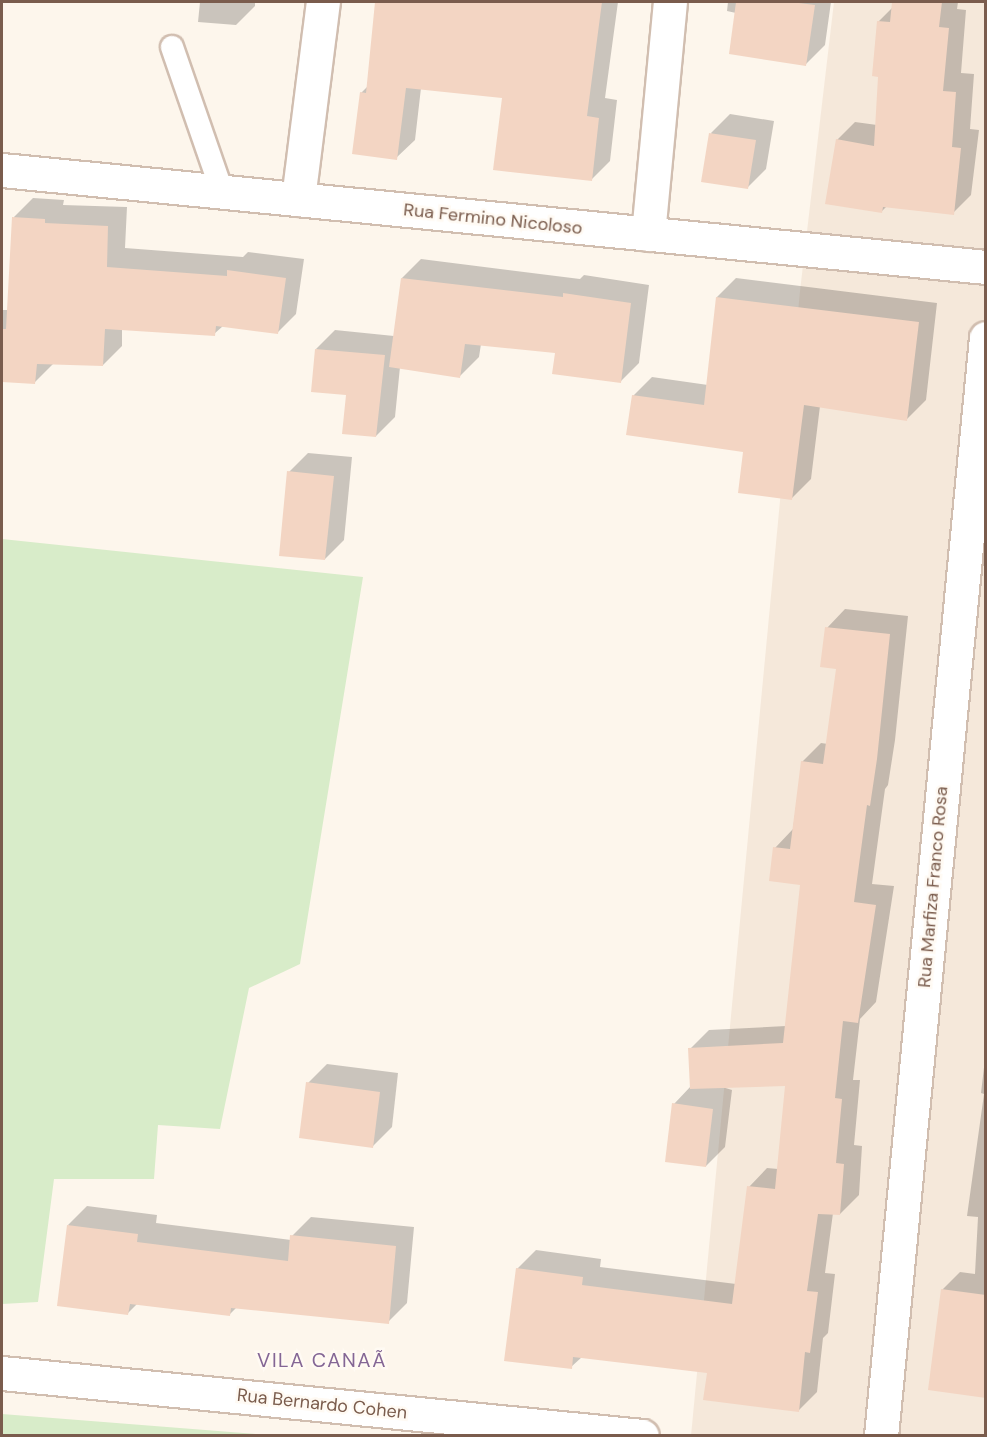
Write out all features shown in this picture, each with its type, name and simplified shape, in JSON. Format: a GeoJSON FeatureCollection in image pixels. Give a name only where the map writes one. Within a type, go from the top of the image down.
{"type":"FeatureCollection","features":[{"type":"Feature","properties":{"kind":"street"},"geometry":{"type":"LineString","coordinates":[[298,199],[323,2]]}},
{"type":"Feature","properties":{"kind":"street"},"geometry":{"type":"LineString","coordinates":[[648,234],[670,2]]}},
{"type":"Feature","properties":{"kind":"street","name":"Rua Fermino Nicoloso"},"geometry":{"type":"LineString","coordinates":[[2,170],[986,267]]}},
{"type":"Feature","properties":{"kind":"street","name":"Rua Marfiza Franco Rosa"},"geometry":{"type":"LineString","coordinates":[[881,1436],[986,338]]}},
{"type":"Feature","properties":{"kind":"street","name":"Rua Bernardo Cohen"},"geometry":{"type":"LineString","coordinates":[[2,1372],[642,1436]]}},
{"type":"Feature","properties":{"kind":"lane"},"geometry":{"type":"LineString","coordinates":[[172,47],[222,191]]}},
{"type":"Feature","properties":{"kind":"shaded area"},"geometry":{"type":"Polygon","coordinates":[[[834,2],[985,2],[985,1435],[691,1436],[800,291],[834,2]]]}},
{"type":"Feature","properties":{"kind":"green space"},"geometry":{"type":"Polygon","coordinates":[[[2,539],[363,577],[300,964],[249,988],[220,1129],[158,1125],[154,1179],[54,1179],[38,1302],[2,1304],[2,539]]]}},
{"type":"Feature","properties":{"kind":"green space"},"geometry":{"type":"Polygon","coordinates":[[[2,1414],[268,1435],[2,1435],[2,1414]]]}},
{"type":"Feature","properties":{"kind":"building"},"geometry":{"type":"Polygon","coordinates":[[[375,2],[602,2],[587,116],[599,118],[592,181],[493,170],[502,98],[406,88],[397,160],[352,154],[360,92],[366,93],[375,2]]]}},
{"type":"Feature","properties":{"kind":"building"},"geometry":{"type":"Polygon","coordinates":[[[736,2],[791,2],[815,5],[806,66],[729,54],[736,2]]]}},
{"type":"Feature","properties":{"kind":"building"},"geometry":{"type":"Polygon","coordinates":[[[892,2],[942,2],[939,27],[949,28],[943,91],[956,92],[952,147],[961,148],[954,215],[883,207],[882,213],[825,204],[836,139],[874,146],[878,77],[872,76],[877,21],[890,22],[892,2]]]}},
{"type":"Feature","properties":{"kind":"building"},"geometry":{"type":"Polygon","coordinates":[[[709,133],[756,140],[748,189],[701,182],[709,133]]]}},
{"type":"Feature","properties":{"kind":"building"},"geometry":{"type":"Polygon","coordinates":[[[12,217],[45,219],[45,223],[108,226],[107,267],[227,276],[227,270],[286,278],[278,334],[216,326],[215,336],[105,329],[103,366],[37,364],[35,384],[2,382],[2,329],[6,329],[12,217]]]}},
{"type":"Feature","properties":{"kind":"building"},"geometry":{"type":"Polygon","coordinates":[[[401,278],[563,297],[563,293],[631,303],[621,383],[552,374],[555,353],[465,344],[460,378],[389,367],[401,278]]]}},
{"type":"Feature","properties":{"kind":"building"},"geometry":{"type":"Polygon","coordinates":[[[716,297],[919,322],[907,421],[804,405],[792,500],[738,493],[743,452],[626,435],[632,395],[704,405],[716,297]]]}},
{"type":"Feature","properties":{"kind":"building"},"geometry":{"type":"Polygon","coordinates":[[[315,349],[385,355],[376,437],[342,434],[346,395],[311,392],[315,349]]]}},
{"type":"Feature","properties":{"kind":"building"},"geometry":{"type":"Polygon","coordinates":[[[287,471],[334,476],[325,560],[279,556],[287,471]]]}},
{"type":"Feature","properties":{"kind":"building"},"geometry":{"type":"Polygon","coordinates":[[[825,627],[890,634],[877,759],[870,806],[867,805],[854,902],[876,905],[858,1023],[843,1021],[835,1098],[842,1099],[836,1163],[844,1164],[840,1215],[818,1214],[807,1291],[818,1292],[810,1353],[805,1352],[799,1412],[703,1400],[707,1373],[573,1357],[572,1369],[504,1361],[516,1268],[583,1277],[582,1285],[732,1304],[747,1186],[775,1189],[785,1086],[690,1089],[688,1048],[783,1043],[800,885],[769,881],[773,847],[790,849],[801,761],[823,764],[836,669],[820,667],[825,627]]]}},
{"type":"Feature","properties":{"kind":"building"},"geometry":{"type":"Polygon","coordinates":[[[306,1082],[380,1092],[373,1148],[299,1138],[306,1082]]]}},
{"type":"Feature","properties":{"kind":"building"},"geometry":{"type":"Polygon","coordinates":[[[672,1103],[713,1109],[706,1167],[665,1162],[672,1103]]]}},
{"type":"Feature","properties":{"kind":"building"},"geometry":{"type":"Polygon","coordinates":[[[67,1225],[138,1234],[137,1242],[288,1261],[290,1235],[396,1246],[389,1324],[231,1308],[230,1316],[130,1304],[128,1315],[57,1306],[67,1225]]]}},
{"type":"Feature","properties":{"kind":"building"},"geometry":{"type":"Polygon","coordinates":[[[941,1289],[986,1295],[986,1398],[928,1390],[941,1289]]]}},
{"type":"Feature","properties":{"kind":"district","name":"VILA CANAÃ"},"geometry":{"type":"Point","coordinates":[322,1360]}}]}
